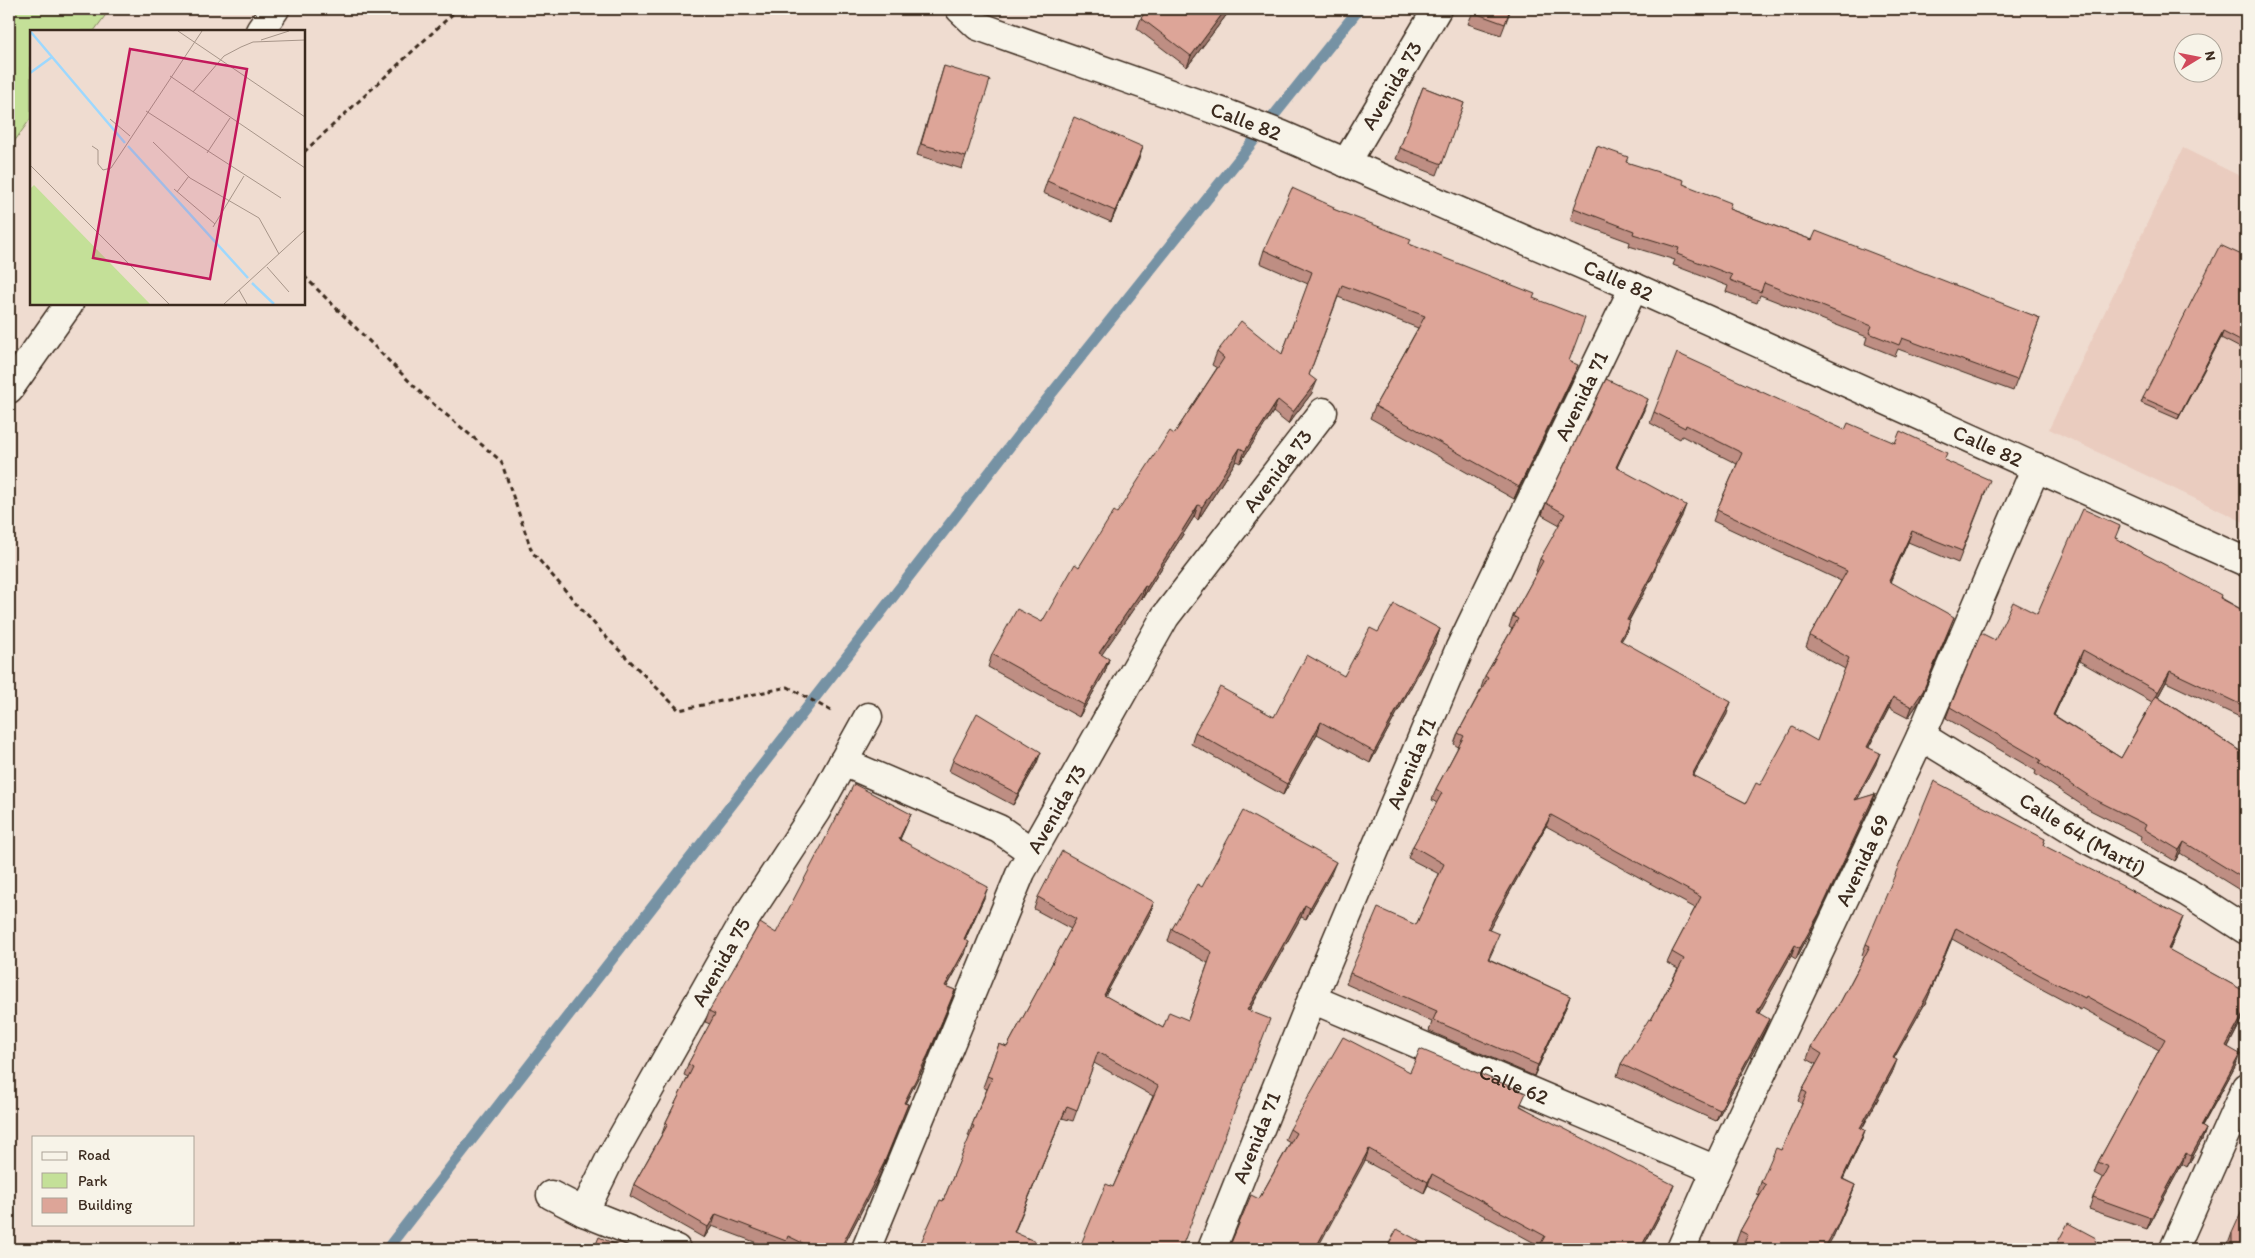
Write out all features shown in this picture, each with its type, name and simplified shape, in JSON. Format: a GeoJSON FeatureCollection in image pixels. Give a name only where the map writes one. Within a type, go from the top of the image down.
{"type":"FeatureCollection","features":[{"type":"Feature","properties":{"kind":"street"},"geometry":{"type":"LineString","coordinates":[[261,30],[275,9]]}},
{"type":"Feature","properties":{"kind":"street","name":"Avenida 73"},"geometry":{"type":"LineString","coordinates":[[1346,163],[1437,9]]}},
{"type":"Feature","properties":{"kind":"street","name":"Calle 82"},"geometry":{"type":"LineString","coordinates":[[969,18],[1282,135],[1634,287],[2246,562]]}},
{"type":"Feature","properties":{"kind":"street","name":"Avenida 71"},"geometry":{"type":"LineString","coordinates":[[1212,1249],[1312,999],[1460,648],[1634,287]]}},
{"type":"Feature","properties":{"kind":"street"},"geometry":{"type":"LineString","coordinates":[[9,389],[68,305]]}},
{"type":"Feature","properties":{"kind":"street","name":"Avenida 73"},"geometry":{"type":"LineString","coordinates":[[866,1249],[1021,872],[1165,617],[1323,412]]}},
{"type":"Feature","properties":{"kind":"street","name":"Avenida 69"},"geometry":{"type":"LineString","coordinates":[[1681,1249],[1716,1170],[1921,736],[2036,467]]}},
{"type":"Feature","properties":{"kind":"street","name":"Avenida 75"},"geometry":{"type":"LineString","coordinates":[[584,1212],[610,1159],[747,916],[816,810],[868,717]]}},
{"type":"Feature","properties":{"kind":"street","name":"Calle 64 (Martí)"},"geometry":{"type":"LineString","coordinates":[[1921,736],[2091,841],[2187,892],[2246,930]]}},
{"type":"Feature","properties":{"kind":"street"},"geometry":{"type":"LineString","coordinates":[[843,762],[999,829],[1032,852]]}},
{"type":"Feature","properties":{"kind":"street","name":"Calle 62"},"geometry":{"type":"LineString","coordinates":[[1312,999],[1716,1170]]}},
{"type":"Feature","properties":{"kind":"street"},"geometry":{"type":"LineString","coordinates":[[2174,1249],[2246,1087]]}},
{"type":"Feature","properties":{"kind":"street"},"geometry":{"type":"LineString","coordinates":[[551,1195],[584,1212],[676,1249]]}},
{"type":"Feature","properties":{"kind":"path"},"geometry":{"type":"LineString","coordinates":[[305,151],[458,9]]}},
{"type":"Feature","properties":{"kind":"path"},"geometry":{"type":"LineString","coordinates":[[305,277],[424,396],[501,461],[532,552],[604,635],[679,710],[788,687],[839,716],[843,762]]}},
{"type":"Feature","properties":{"kind":"shaded area"},"geometry":{"type":"Polygon","coordinates":[[[2183,148],[2246,179],[2246,523],[2049,429],[2183,148]]]}},
{"type":"Feature","properties":{"kind":"green space"},"geometry":{"type":"Polygon","coordinates":[[[9,9],[110,9],[95,30],[30,30],[30,119],[9,149],[9,9]]]}},
{"type":"Feature","properties":{"kind":"building"},"geometry":{"type":"Polygon","coordinates":[[[1148,9],[1226,9],[1191,56],[1141,18],[1148,9]]]}},
{"type":"Feature","properties":{"kind":"building"},"geometry":{"type":"Polygon","coordinates":[[[1474,9],[1510,9],[1505,24],[1472,12],[1474,9]]]}},
{"type":"Feature","properties":{"kind":"building"},"geometry":{"type":"Polygon","coordinates":[[[944,66],[990,80],[966,157],[921,144],[944,66]]]}},
{"type":"Feature","properties":{"kind":"building"},"geometry":{"type":"Polygon","coordinates":[[[1423,87],[1464,103],[1442,164],[1400,148],[1423,87]]]}},
{"type":"Feature","properties":{"kind":"building"},"geometry":{"type":"Polygon","coordinates":[[[1074,117],[1143,147],[1115,211],[1047,181],[1074,117]]]}},
{"type":"Feature","properties":{"kind":"building"},"geometry":{"type":"Polygon","coordinates":[[[1597,146],[1628,157],[1626,162],[1684,180],[1683,184],[1731,203],[1729,209],[1812,240],[1816,231],[2040,318],[2017,380],[1902,338],[1899,345],[1869,333],[1872,326],[1764,283],[1761,292],[1730,280],[1732,275],[1677,254],[1679,248],[1633,234],[1634,231],[1574,208],[1597,146]]]}},
{"type":"Feature","properties":{"kind":"building"},"geometry":{"type":"Polygon","coordinates":[[[1292,188],[1334,207],[1333,209],[1411,239],[1409,244],[1535,294],[1533,298],[1585,318],[1569,361],[1578,365],[1519,487],[1375,406],[1425,316],[1342,285],[1309,375],[1317,381],[1293,412],[1278,400],[1245,451],[1240,448],[1202,507],[1198,505],[1147,587],[1145,586],[1099,653],[1109,659],[1084,705],[992,654],[1017,609],[1042,622],[1075,564],[1079,567],[1114,511],[1117,513],[1170,431],[1174,434],[1224,358],[1217,352],[1241,321],[1282,354],[1312,272],[1264,250],[1292,188]]]}},
{"type":"Feature","properties":{"kind":"building"},"geometry":{"type":"Polygon","coordinates":[[[2220,245],[2246,257],[2246,344],[2223,332],[2180,414],[2143,398],[2220,245]]]}},
{"type":"Feature","properties":{"kind":"building"},"geometry":{"type":"Polygon","coordinates":[[[1677,353],[1845,430],[1848,423],[1895,443],[1900,431],[1947,453],[1944,460],[1990,480],[1962,551],[1912,531],[1889,581],[1954,617],[1923,691],[1912,707],[1893,697],[1867,747],[1880,753],[1855,800],[1875,794],[1820,912],[1800,948],[1795,945],[1757,1012],[1769,1019],[1720,1110],[1621,1064],[1649,1019],[1651,1020],[1684,959],[1672,952],[1701,897],[1551,815],[1487,929],[1499,934],[1488,959],[1570,996],[1538,1065],[1433,1020],[1437,1011],[1350,973],[1378,908],[1416,925],[1444,864],[1413,846],[1442,793],[1436,789],[1464,736],[1458,733],[1488,678],[1485,676],[1518,619],[1513,616],[1543,561],[1540,559],[1565,514],[1546,503],[1606,379],[1648,399],[1616,467],[1686,505],[1627,620],[1630,621],[1620,640],[1731,702],[1692,775],[1746,803],[1756,783],[1760,785],[1792,727],[1817,741],[1849,658],[1810,636],[1847,571],[1717,510],[1742,453],[1686,425],[1685,428],[1654,412],[1677,353]]]}},
{"type":"Feature","properties":{"kind":"building"},"geometry":{"type":"Polygon","coordinates":[[[2083,509],[2120,526],[2115,538],[2221,595],[2220,598],[2246,612],[2246,707],[2170,671],[2158,692],[2083,650],[2053,715],[2121,758],[2156,696],[2246,755],[2246,880],[2184,842],[2179,850],[2144,829],[2146,825],[2092,798],[2039,763],[2041,760],[1950,707],[1981,633],[1995,640],[2013,602],[2037,614],[2083,509]]]}},
{"type":"Feature","properties":{"kind":"building"},"geometry":{"type":"Polygon","coordinates":[[[1394,604],[1440,629],[1374,752],[1321,722],[1287,784],[1195,732],[1220,687],[1274,717],[1307,655],[1344,676],[1370,628],[1378,632],[1394,604]]]}},
{"type":"Feature","properties":{"kind":"building"},"geometry":{"type":"Polygon","coordinates":[[[977,713],[1041,752],[1018,794],[953,760],[977,713]]]}},
{"type":"Feature","properties":{"kind":"building"},"geometry":{"type":"Polygon","coordinates":[[[1934,781],[2045,839],[2043,845],[2183,917],[2168,949],[2246,992],[2246,1009],[2226,1046],[2240,1054],[2201,1126],[2206,1129],[2191,1156],[2186,1153],[2151,1218],[2093,1197],[2109,1167],[2098,1162],[2165,1039],[2086,996],[2085,998],[2040,975],[1956,928],[1931,988],[1893,1058],[1897,1060],[1860,1128],[1865,1130],[1842,1179],[1855,1185],[1837,1226],[1824,1249],[1741,1249],[1748,1235],[1740,1231],[1766,1185],[1761,1182],[1776,1148],[1781,1150],[1807,1093],[1802,1090],[1822,1054],[1811,1047],[1841,1001],[1870,946],[1866,944],[1934,781]]]}},
{"type":"Feature","properties":{"kind":"building"},"geometry":{"type":"Polygon","coordinates":[[[854,784],[911,814],[899,839],[988,887],[964,939],[969,942],[945,986],[955,990],[928,1055],[904,1103],[908,1104],[884,1163],[840,1249],[815,1249],[788,1236],[786,1241],[716,1214],[708,1227],[634,1184],[668,1124],[666,1122],[693,1067],[688,1064],[715,1014],[709,1011],[760,923],[776,933],[854,784]]]}},
{"type":"Feature","properties":{"kind":"building"},"geometry":{"type":"Polygon","coordinates":[[[1243,811],[1336,862],[1310,908],[1305,905],[1247,1010],[1270,1019],[1181,1249],[1079,1249],[1106,1184],[1113,1187],[1158,1086],[1098,1052],[1077,1110],[1067,1106],[1014,1232],[1052,1249],[918,1249],[940,1200],[943,1201],[974,1126],[972,1125],[992,1078],[987,1076],[999,1044],[1007,1047],[1076,919],[1038,897],[1062,851],[1154,902],[1104,995],[1163,1028],[1169,1012],[1188,1020],[1212,952],[1172,929],[1197,884],[1202,887],[1243,811]]]}},
{"type":"Feature","properties":{"kind":"building"},"geometry":{"type":"Polygon","coordinates":[[[1343,1037],[1410,1072],[1420,1049],[1526,1093],[1520,1106],[1674,1185],[1640,1249],[1538,1249],[1545,1236],[1432,1174],[1428,1182],[1369,1149],[1315,1249],[1226,1249],[1231,1243],[1251,1195],[1259,1199],[1296,1133],[1290,1129],[1343,1037]]]}},
{"type":"Feature","properties":{"kind":"building"},"geometry":{"type":"Polygon","coordinates":[[[2246,1202],[2246,1249],[2239,1249],[2232,1247],[2232,1233],[2246,1202]]]}},
{"type":"Feature","properties":{"kind":"building"},"geometry":{"type":"Polygon","coordinates":[[[2068,1223],[2096,1238],[2095,1241],[2113,1249],[2054,1249],[2068,1223]]]}},
{"type":"Feature","properties":{"kind":"building"},"geometry":{"type":"Polygon","coordinates":[[[1397,1229],[1434,1249],[1386,1249],[1397,1229]]]}},
{"type":"Feature","properties":{"kind":"building"},"geometry":{"type":"Polygon","coordinates":[[[599,1237],[626,1249],[594,1249],[599,1237]]]}},
{"type":"Feature","properties":{"kind":"waterway"},"geometry":{"type":"LineString","coordinates":[[387,1249],[1024,428],[1359,9]]}}]}
